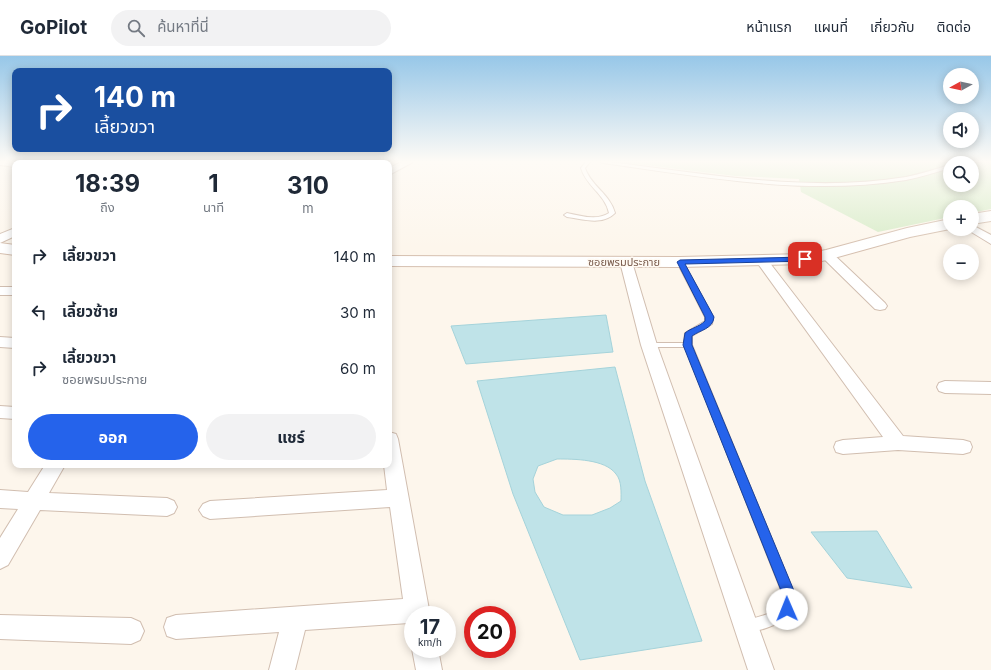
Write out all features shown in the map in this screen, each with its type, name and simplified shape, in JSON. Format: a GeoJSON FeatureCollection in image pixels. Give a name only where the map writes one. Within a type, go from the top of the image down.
{"type":"FeatureCollection","features":[{"type":"Feature","properties":{"kind":"street"},"geometry":{"type":"LineString","coordinates":[[979,218],[991,216]]}},
{"type":"Feature","properties":{"kind":"street","name":"ซอยพรมประกาย"},"geometry":{"type":"LineString","coordinates":[[392,260],[680,262],[805,259],[827,255],[907,233],[943,225]]}},
{"type":"Feature","properties":{"kind":"street"},"geometry":{"type":"LineString","coordinates":[[979,232],[991,240]]}},
{"type":"Feature","properties":{"kind":"street"},"geometry":{"type":"LineString","coordinates":[[0,239],[12,233]]}},
{"type":"Feature","properties":{"kind":"street"},"geometry":{"type":"LineString","coordinates":[[0,248],[12,250]]}},
{"type":"Feature","properties":{"kind":"street"},"geometry":{"type":"LineString","coordinates":[[827,255],[880,306]]}},
{"type":"Feature","properties":{"kind":"street"},"geometry":{"type":"LineString","coordinates":[[762,261],[898,443]]}},
{"type":"Feature","properties":{"kind":"street"},"geometry":{"type":"LineString","coordinates":[[626,262],[649,344],[761,670]]}},
{"type":"Feature","properties":{"kind":"street"},"geometry":{"type":"LineString","coordinates":[[0,291],[12,291]]}},
{"type":"Feature","properties":{"kind":"street"},"geometry":{"type":"LineString","coordinates":[[945,387],[991,388]]}},
{"type":"Feature","properties":{"kind":"street"},"geometry":{"type":"LineString","coordinates":[[0,412],[12,413]]}},
{"type":"Feature","properties":{"kind":"street"},"geometry":{"type":"LineString","coordinates":[[844,447],[898,443],[963,447]]}},
{"type":"Feature","properties":{"kind":"street"},"geometry":{"type":"LineString","coordinates":[[392,457],[417,606]]}},
{"type":"Feature","properties":{"kind":"street"},"geometry":{"type":"LineString","coordinates":[[0,558],[53,468]]}},
{"type":"Feature","properties":{"kind":"street"},"geometry":{"type":"LineString","coordinates":[[210,510],[399,498]]}},
{"type":"Feature","properties":{"kind":"street"},"geometry":{"type":"LineString","coordinates":[[0,499],[167,507]]}},
{"type":"Feature","properties":{"kind":"street"},"geometry":{"type":"LineString","coordinates":[[176,627],[404,614]]}},
{"type":"Feature","properties":{"kind":"street"},"geometry":{"type":"LineString","coordinates":[[282,670],[295,619]]}},
{"type":"Feature","properties":{"kind":"street"},"geometry":{"type":"LineString","coordinates":[[0,627],[131,631]]}},
{"type":"Feature","properties":{"kind":"street"},"geometry":{"type":"LineString","coordinates":[[427,658],[429,670]]}},
{"type":"Feature","properties":{"kind":"lane"},"geometry":{"type":"LineString","coordinates":[[567,215],[599,219],[607,218],[612,213],[611,209],[607,201],[598,191]]}},
{"type":"Feature","properties":{"kind":"lane"},"geometry":{"type":"LineString","coordinates":[[680,262],[710,317],[709,322],[705,326],[694,330],[688,335],[688,345],[790,598],[787,609],[782,614],[745,627]]}},
{"type":"Feature","properties":{"kind":"lane"},"geometry":{"type":"LineString","coordinates":[[649,344],[688,345]]}},
{"type":"Feature","properties":{"kind":"green space"},"geometry":{"type":"Polygon","coordinates":[[[801,191],[979,192],[979,191],[991,191],[991,209],[979,212],[979,200],[943,200],[943,218],[878,232],[801,191]]]}},
{"type":"Feature","properties":{"kind":"water"},"geometry":{"type":"Polygon","coordinates":[[[606,315],[613,352],[466,364],[451,326],[606,315]]]}},
{"type":"Feature","properties":{"kind":"water"},"geometry":{"type":"Polygon","coordinates":[[[615,367],[645,481],[702,641],[580,660],[513,494],[477,381],[615,367]],[[557,459],[538,466],[533,479],[535,492],[544,507],[563,515],[592,515],[610,508],[621,501],[621,487],[618,477],[605,465],[589,461],[557,459]]]}},
{"type":"Feature","properties":{"kind":"water"},"geometry":{"type":"Polygon","coordinates":[[[877,531],[912,588],[847,578],[811,532],[877,531]]]}},
{"type":"Feature","properties":{"kind":"route"},"geometry":{"type":"LineString","coordinates":[[787,609],[790,598],[688,345],[688,335],[694,330],[705,326],[709,322],[710,317],[680,262],[805,259]]}}]}
